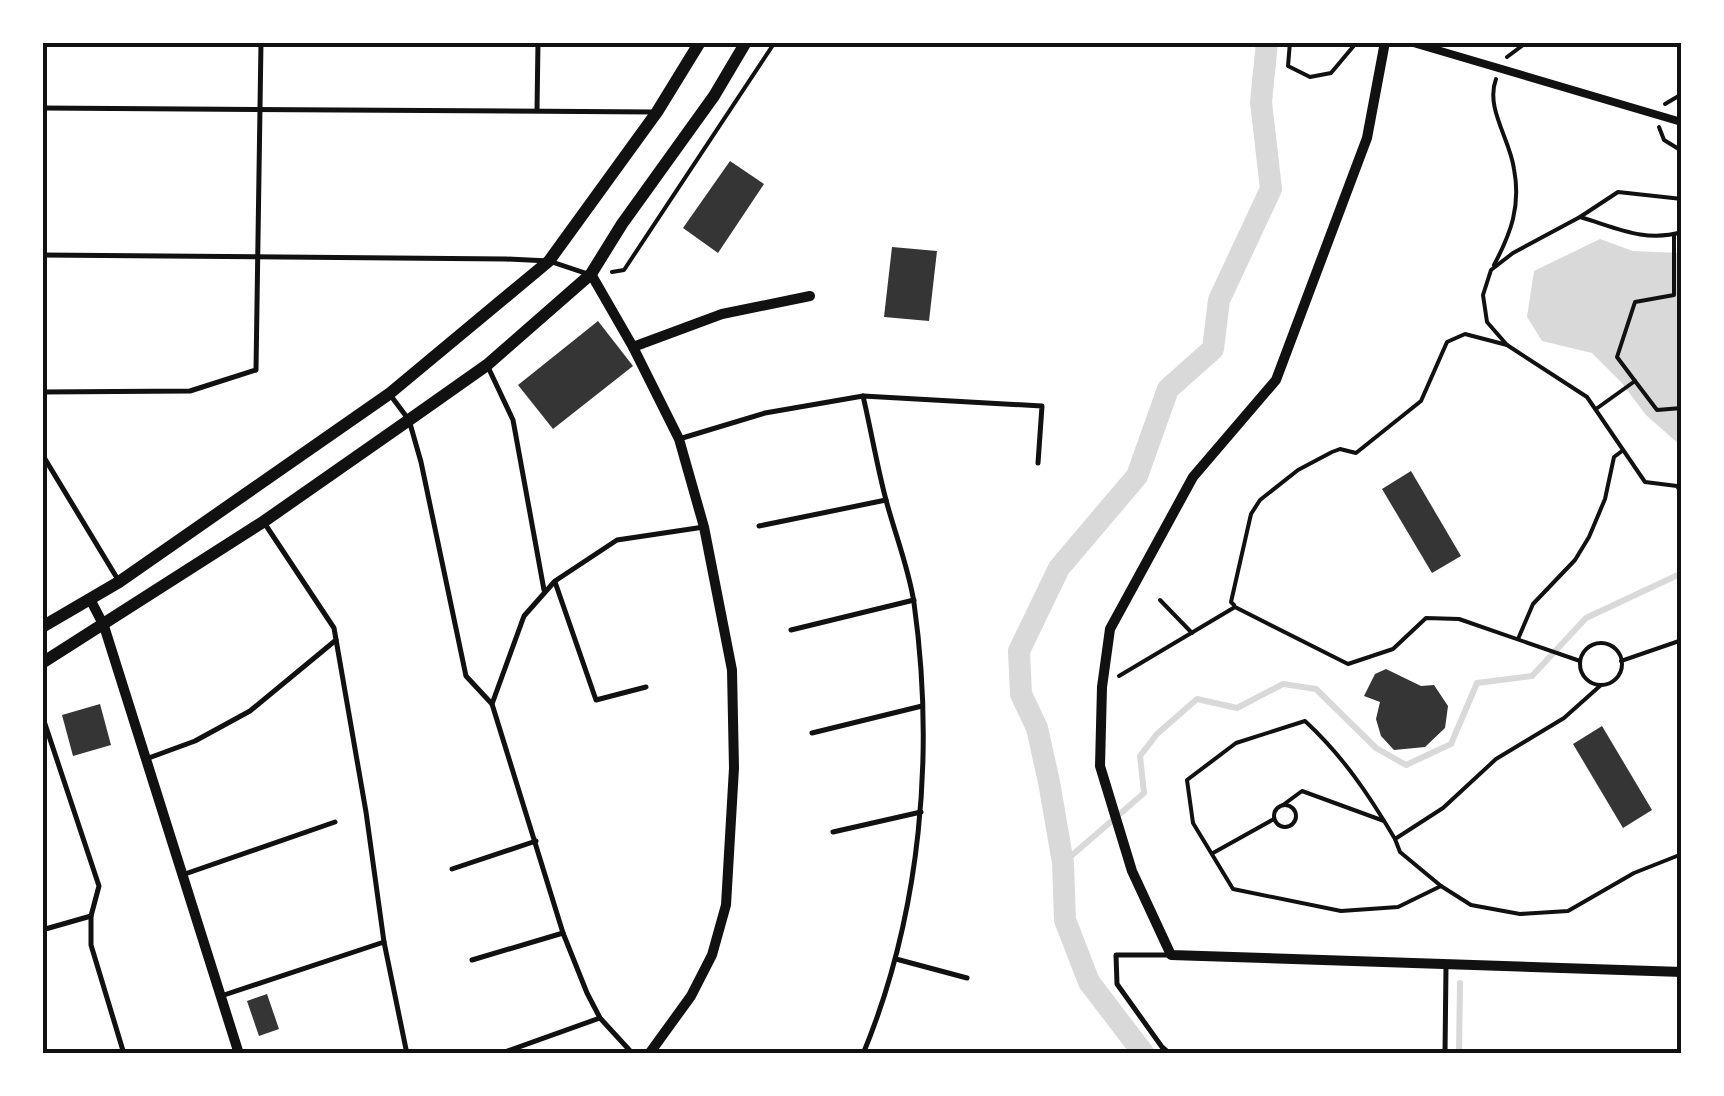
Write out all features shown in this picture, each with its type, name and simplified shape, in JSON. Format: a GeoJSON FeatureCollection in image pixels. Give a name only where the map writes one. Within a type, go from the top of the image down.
{"type":"FeatureCollection","features":[{"type":"Feature","properties":{"kind":"street"},"geometry":{"type":"LineString","coordinates":[[42,626],[119,582],[389,394],[481,321],[548,261],[658,112],[700,42]]}},
{"type":"Feature","properties":{"kind":"street"},"geometry":{"type":"LineString","coordinates":[[42,664],[264,522],[487,365],[591,274],[714,96],[746,42]]}},
{"type":"Feature","properties":{"kind":"street"},"geometry":{"type":"LineString","coordinates":[[1385,42],[1367,138],[1276,380],[1193,477],[1110,628],[1102,686],[1100,766],[1132,871],[1171,955],[1682,972]]}},
{"type":"Feature","properties":{"kind":"street"},"geometry":{"type":"LineString","coordinates":[[1410,42],[1678,121]]}},
{"type":"Feature","properties":{"kind":"street"},"geometry":{"type":"LineString","coordinates":[[591,274],[680,439],[704,527],[732,670],[734,768],[726,905],[712,955],[691,996],[648,1054]]}},
{"type":"Feature","properties":{"kind":"street"},"geometry":{"type":"LineString","coordinates":[[633,347],[722,314],[810,296]]}},
{"type":"Feature","properties":{"kind":"street"},"geometry":{"type":"LineString","coordinates":[[90,599],[104,626],[240,1054]]}},
{"type":"Feature","properties":{"kind":"lane"},"geometry":{"type":"LineString","coordinates":[[42,392],[190,391],[256,370],[260,42]]}},
{"type":"Feature","properties":{"kind":"lane"},"geometry":{"type":"LineString","coordinates":[[537,110],[538,42]]}},
{"type":"Feature","properties":{"kind":"lane"},"geometry":{"type":"LineString","coordinates":[[42,108],[658,112]]}},
{"type":"Feature","properties":{"kind":"lane"},"geometry":{"type":"LineString","coordinates":[[42,255],[548,261],[591,274]]}},
{"type":"Feature","properties":{"kind":"lane"},"geometry":{"type":"LineString","coordinates":[[487,365],[513,420],[544,590]]}},
{"type":"Feature","properties":{"kind":"lane"},"geometry":{"type":"LineString","coordinates":[[389,394],[409,420],[422,462],[466,676],[492,704],[563,933],[600,1018],[633,1054]]}},
{"type":"Feature","properties":{"kind":"lane"},"geometry":{"type":"LineString","coordinates":[[863,396],[914,600],[922,706],[921,812],[896,959],[863,1054]]}},
{"type":"Feature","properties":{"kind":"lane"},"geometry":{"type":"LineString","coordinates":[[680,439],[766,414],[863,396],[1042,406],[1038,463]]}},
{"type":"Feature","properties":{"kind":"lane"},"geometry":{"type":"LineString","coordinates":[[42,454],[119,582]]}},
{"type":"Feature","properties":{"kind":"lane"},"geometry":{"type":"LineString","coordinates":[[759,526],[886,500]]}},
{"type":"Feature","properties":{"kind":"lane"},"geometry":{"type":"LineString","coordinates":[[264,522],[334,628],[384,942],[407,1054]]}},
{"type":"Feature","properties":{"kind":"lane"},"geometry":{"type":"LineString","coordinates":[[492,704],[524,616],[544,590],[617,540],[704,527]]}},
{"type":"Feature","properties":{"kind":"lane"},"geometry":{"type":"LineString","coordinates":[[555,581],[596,700],[646,686]]}},
{"type":"Feature","properties":{"kind":"lane"},"geometry":{"type":"LineString","coordinates":[[791,630],[914,600]]}},
{"type":"Feature","properties":{"kind":"lane"},"geometry":{"type":"LineString","coordinates":[[146,759],[195,742],[250,711],[336,640]]}},
{"type":"Feature","properties":{"kind":"lane"},"geometry":{"type":"LineString","coordinates":[[812,732],[922,706]]}},
{"type":"Feature","properties":{"kind":"lane"},"geometry":{"type":"LineString","coordinates":[[42,715],[98,886],[91,916],[91,944],[124,1054]]}},
{"type":"Feature","properties":{"kind":"lane"},"geometry":{"type":"LineString","coordinates":[[833,832],[921,812]]}},
{"type":"Feature","properties":{"kind":"lane"},"geometry":{"type":"LineString","coordinates":[[182,874],[335,822]]}},
{"type":"Feature","properties":{"kind":"lane"},"geometry":{"type":"LineString","coordinates":[[452,868],[536,842]]}},
{"type":"Feature","properties":{"kind":"lane"},"geometry":{"type":"LineString","coordinates":[[42,930],[91,916]]}},
{"type":"Feature","properties":{"kind":"lane"},"geometry":{"type":"LineString","coordinates":[[472,960],[563,933]]}},
{"type":"Feature","properties":{"kind":"lane"},"geometry":{"type":"LineString","coordinates":[[221,996],[384,942]]}},
{"type":"Feature","properties":{"kind":"lane"},"geometry":{"type":"LineString","coordinates":[[1170,1054],[1116,984],[1116,955],[1171,955]]}},
{"type":"Feature","properties":{"kind":"lane"},"geometry":{"type":"LineString","coordinates":[[896,959],[967,978]]}},
{"type":"Feature","properties":{"kind":"lane"},"geometry":{"type":"LineString","coordinates":[[1445,1054],[1446,966]]}},
{"type":"Feature","properties":{"kind":"lane"},"geometry":{"type":"LineString","coordinates":[[500,1054],[600,1018]]}},
{"type":"Feature","properties":{"kind":"path"},"geometry":{"type":"LineString","coordinates":[[591,274],[624,270],[775,42]]}},
{"type":"Feature","properties":{"kind":"path"},"geometry":{"type":"LineString","coordinates":[[1290,42],[1288,66],[1310,77],[1331,74],[1357,42]]}},
{"type":"Feature","properties":{"kind":"path"},"geometry":{"type":"LineString","coordinates":[[1527,42],[1510,52],[1494,84],[1492,101],[1514,168],[1516,196],[1512,232],[1483,295],[1487,322],[1507,345],[1587,397],[1644,482],[1677,486]]}},
{"type":"Feature","properties":{"kind":"path"},"geometry":{"type":"LineString","coordinates":[[1660,132],[1671,147],[1682,151]]}},
{"type":"Feature","properties":{"kind":"path"},"geometry":{"type":"LineString","coordinates":[[1492,270],[1618,192],[1682,198]]}},
{"type":"Feature","properties":{"kind":"path"},"geometry":{"type":"LineString","coordinates":[[1580,217],[1637,237],[1682,232]]}},
{"type":"Feature","properties":{"kind":"path"},"geometry":{"type":"LineString","coordinates":[[1674,234],[1674,295],[1635,302],[1618,357],[1657,410],[1682,408]]}},
{"type":"Feature","properties":{"kind":"path"},"geometry":{"type":"LineString","coordinates":[[1507,345],[1465,334],[1447,342],[1421,401],[1356,453],[1340,449],[1332,452],[1298,470],[1260,500],[1251,514],[1231,602],[1348,664],[1393,649],[1426,618],[1459,619],[1580,661]]}},
{"type":"Feature","properties":{"kind":"path"},"geometry":{"type":"LineString","coordinates":[[1595,410],[1635,381]]}},
{"type":"Feature","properties":{"kind":"path"},"geometry":{"type":"LineString","coordinates":[[1518,638],[1532,604],[1576,560],[1589,537],[1606,499],[1614,457],[1622,450]]}},
{"type":"Feature","properties":{"kind":"path"},"geometry":{"type":"LineString","coordinates":[[1677,486],[1682,478]]}},
{"type":"Feature","properties":{"kind":"path"},"geometry":{"type":"LineString","coordinates":[[1677,486],[1682,494]]}},
{"type":"Feature","properties":{"kind":"path"},"geometry":{"type":"LineString","coordinates":[[1160,600],[1192,633]]}},
{"type":"Feature","properties":{"kind":"path"},"geometry":{"type":"LineString","coordinates":[[1102,686],[1235,606]]}},
{"type":"Feature","properties":{"kind":"path"},"geometry":{"type":"LineString","coordinates":[[1394,839],[1443,808],[1496,759],[1564,718],[1601,684],[1614,680],[1622,661],[1682,640]]}},
{"type":"Feature","properties":{"kind":"path"},"geometry":{"type":"LineString","coordinates":[[1601,684],[1584,676],[1580,661],[1590,646],[1604,643],[1616,649],[1622,661]]}},
{"type":"Feature","properties":{"kind":"path"},"geometry":{"type":"LineString","coordinates":[[1440,886],[1398,908],[1341,910],[1233,889],[1194,823],[1188,780],[1236,743],[1305,721],[1333,747],[1368,792],[1400,852],[1440,886],[1471,905],[1520,914],[1568,911],[1634,874],[1682,854]]}},
{"type":"Feature","properties":{"kind":"path"},"geometry":{"type":"LineString","coordinates":[[1284,805],[1296,812],[1294,823],[1285,828],[1274,819],[1276,808],[1302,791],[1384,821]]}},
{"type":"Feature","properties":{"kind":"path"},"geometry":{"type":"LineString","coordinates":[[1212,854],[1274,819]]}},
{"type":"Feature","properties":{"kind":"shaded area"},"geometry":{"type":"Polygon","coordinates":[[[1600,239],[1633,251],[1681,253],[1681,446],[1646,415],[1592,353],[1542,341],[1527,317],[1534,271],[1600,239]]]}},
{"type":"Feature","properties":{"kind":"building"},"geometry":{"type":"Polygon","coordinates":[[[730,161],[764,184],[718,253],[683,228],[730,161]]]}},
{"type":"Feature","properties":{"kind":"building"},"geometry":{"type":"Polygon","coordinates":[[[892,247],[937,251],[929,321],[884,317],[892,247]]]}},
{"type":"Feature","properties":{"kind":"building"},"geometry":{"type":"Polygon","coordinates":[[[598,321],[633,366],[553,429],[518,385],[598,321]]]}},
{"type":"Feature","properties":{"kind":"building"},"geometry":{"type":"Polygon","coordinates":[[[1411,471],[1461,556],[1432,573],[1382,489],[1411,471]]]}},
{"type":"Feature","properties":{"kind":"building"},"geometry":{"type":"Polygon","coordinates":[[[1386,669],[1421,686],[1434,685],[1448,706],[1445,728],[1425,747],[1394,750],[1381,736],[1376,719],[1380,702],[1364,696],[1375,674],[1386,669]]]}},
{"type":"Feature","properties":{"kind":"building"},"geometry":{"type":"Polygon","coordinates":[[[100,704],[111,745],[73,756],[62,715],[100,704]]]}},
{"type":"Feature","properties":{"kind":"building"},"geometry":{"type":"Polygon","coordinates":[[[1602,726],[1652,810],[1623,828],[1573,744],[1602,726]]]}},
{"type":"Feature","properties":{"kind":"building"},"geometry":{"type":"Polygon","coordinates":[[[267,994],[279,1029],[259,1036],[247,1001],[267,994]]]}},
{"type":"Feature","properties":{"kind":"waterway"},"geometry":{"type":"LineString","coordinates":[[1144,1054],[1089,982],[1065,920],[1063,863],[1037,728],[1021,694],[1019,651],[1059,568],[1137,476],[1168,389],[1213,349],[1219,300],[1271,189],[1261,102],[1267,42]]}},
{"type":"Feature","properties":{"kind":"waterway"},"geometry":{"type":"LineString","coordinates":[[1063,863],[1144,793],[1140,756],[1157,734],[1197,699],[1237,708],[1283,684],[1316,689],[1376,748],[1406,765],[1451,744],[1477,683],[1532,676],[1586,618],[1682,573]]}},
{"type":"Feature","properties":{"kind":"waterway"},"geometry":{"type":"LineString","coordinates":[[1459,1054],[1460,983]]}}]}
